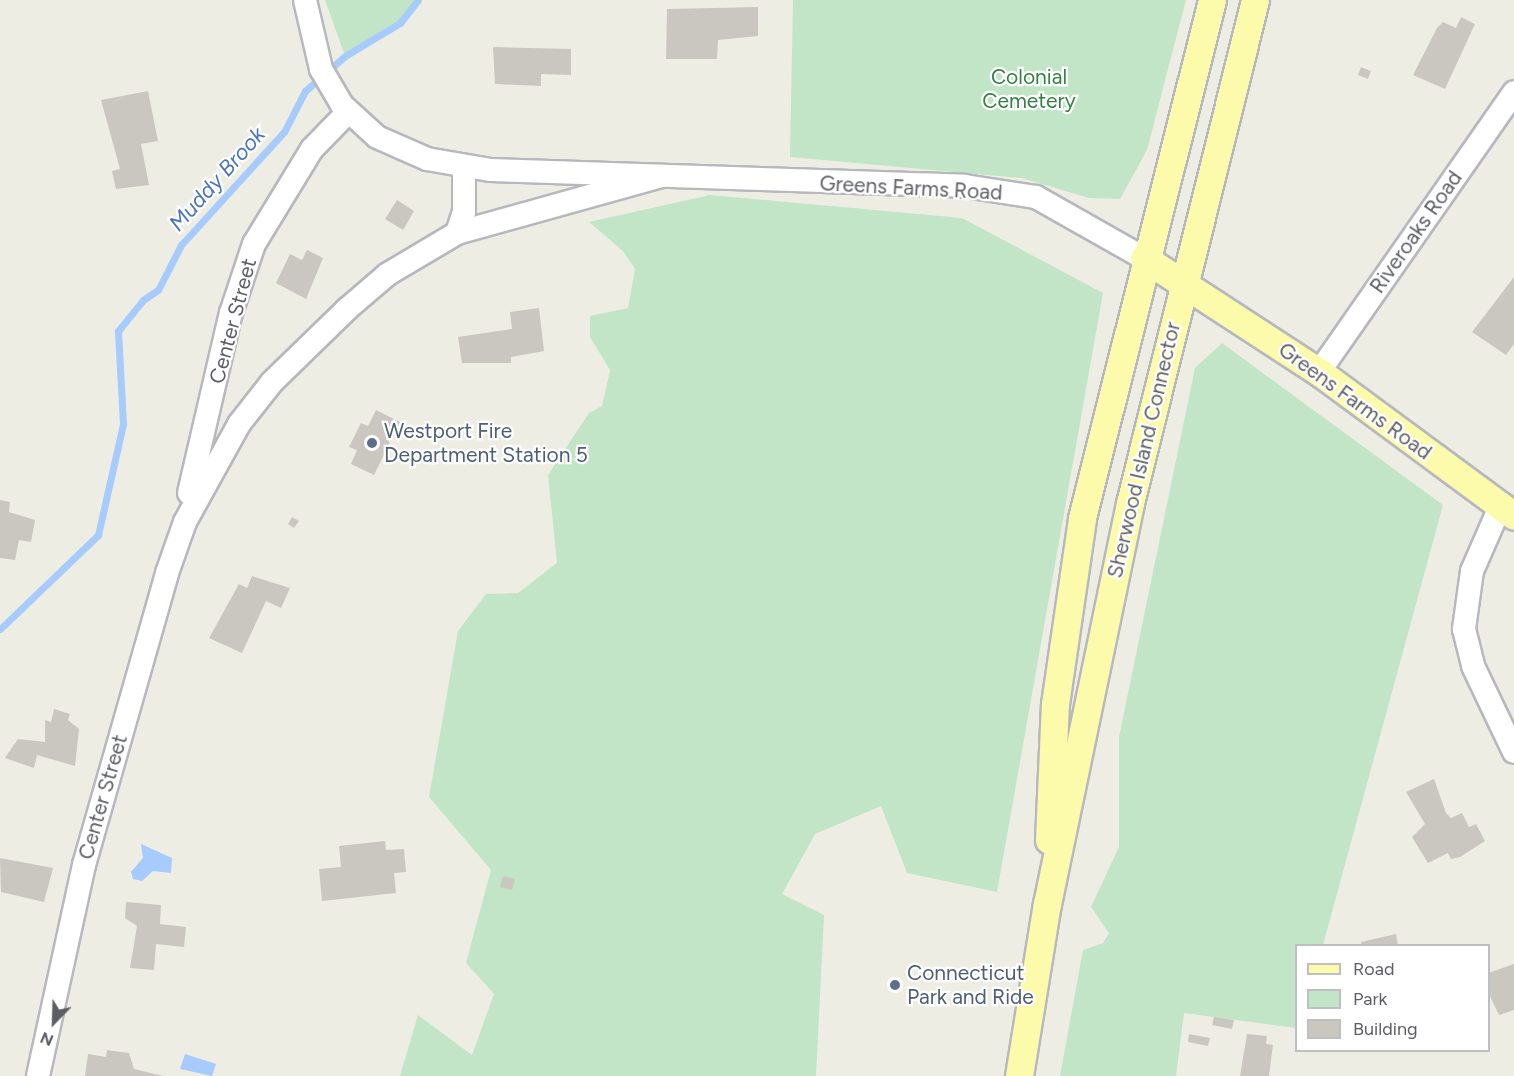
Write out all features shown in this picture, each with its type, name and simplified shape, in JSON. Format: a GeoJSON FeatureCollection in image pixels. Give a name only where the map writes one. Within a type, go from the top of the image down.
{"type":"FeatureCollection","features":[{"type":"Feature","properties":{"kind":"main road","name":"Sherwood Island Connector"},"geometry":{"type":"LineString","coordinates":[[1047,904],[1055,704],[1068,605],[1088,487],[1144,258],[1212,0]]}},
{"type":"Feature","properties":{"kind":"main road","name":"Sherwood Island Connector"},"geometry":{"type":"LineString","coordinates":[[1019,1076],[1047,904],[1130,503],[1183,282],[1255,0]]}},
{"type":"Feature","properties":{"kind":"main road","name":"Greens Farms Road"},"geometry":{"type":"LineString","coordinates":[[1144,258],[1319,372],[1507,512]]}},
{"type":"Feature","properties":{"kind":"street","name":"Greens Farms Road"},"geometry":{"type":"LineString","coordinates":[[305,0],[314,43],[333,93],[348,112],[400,149],[464,167],[965,186],[1036,197],[1144,258]]}},
{"type":"Feature","properties":{"kind":"street","name":"Riveroaks Road"},"geometry":{"type":"LineString","coordinates":[[1319,372],[1514,92]]}},
{"type":"Feature","properties":{"kind":"street","name":"Center Street"},"geometry":{"type":"LineString","coordinates":[[38,1076],[84,865],[185,522],[231,313],[254,244],[312,149],[348,112]]}},
{"type":"Feature","properties":{"kind":"street"},"geometry":{"type":"LineString","coordinates":[[457,233],[464,212],[464,167]]}},
{"type":"Feature","properties":{"kind":"street","name":"Center Street"},"geometry":{"type":"LineString","coordinates":[[185,522],[216,460],[272,382],[388,274],[457,233],[661,176]]}},
{"type":"Feature","properties":{"kind":"street"},"geometry":{"type":"LineString","coordinates":[[1507,512],[1472,570],[1464,629],[1473,666],[1514,752]]}},
{"type":"Feature","properties":{"kind":"green space"},"geometry":{"type":"Polygon","coordinates":[[[325,0],[418,0],[400,23],[345,56],[325,0]]]}},
{"type":"Feature","properties":{"kind":"green space","name":"Colonial Cemetery"},"geometry":{"type":"Polygon","coordinates":[[[793,0],[1186,0],[1147,150],[1120,199],[1089,198],[1022,178],[790,157],[793,0]]]}},
{"type":"Feature","properties":{"kind":"green space"},"geometry":{"type":"Polygon","coordinates":[[[710,195],[962,218],[1103,293],[997,892],[907,873],[881,806],[815,834],[782,894],[824,915],[816,1076],[400,1076],[418,1015],[472,1055],[494,994],[466,963],[491,870],[429,797],[458,631],[486,594],[518,593],[557,563],[548,475],[589,413],[602,406],[610,370],[590,337],[590,316],[628,308],[635,269],[623,251],[589,222],[710,195]]]}},
{"type":"Feature","properties":{"kind":"green space"},"geometry":{"type":"Polygon","coordinates":[[[1222,343],[1443,505],[1323,944],[1295,944],[1295,1028],[1184,1013],[1176,1076],[1060,1076],[1083,950],[1103,943],[1109,933],[1091,907],[1119,847],[1119,737],[1195,368],[1222,343]]]}},
{"type":"Feature","properties":{"kind":"water"},"geometry":{"type":"Polygon","coordinates":[[[141,844],[172,858],[171,873],[153,871],[142,881],[133,879],[131,872],[143,858],[141,844]]]}},
{"type":"Feature","properties":{"kind":"water"},"geometry":{"type":"Polygon","coordinates":[[[185,1054],[216,1064],[212,1076],[180,1069],[185,1054]]]}},
{"type":"Feature","properties":{"kind":"building"},"geometry":{"type":"Polygon","coordinates":[[[758,7],[758,36],[718,40],[717,59],[666,59],[667,9],[758,7]]]}},
{"type":"Feature","properties":{"kind":"building"},"geometry":{"type":"Polygon","coordinates":[[[1461,17],[1475,24],[1445,89],[1413,75],[1437,28],[1443,22],[1456,28],[1461,17]]]}},
{"type":"Feature","properties":{"kind":"building"},"geometry":{"type":"Polygon","coordinates":[[[493,47],[571,49],[571,75],[541,74],[541,86],[495,84],[493,47]]]}},
{"type":"Feature","properties":{"kind":"building"},"geometry":{"type":"Polygon","coordinates":[[[1361,67],[1371,71],[1368,79],[1358,75],[1361,67]]]}},
{"type":"Feature","properties":{"kind":"building"},"geometry":{"type":"Polygon","coordinates":[[[148,91],[158,141],[141,144],[149,185],[116,189],[112,171],[120,169],[101,100],[148,91]]]}},
{"type":"Feature","properties":{"kind":"building"},"geometry":{"type":"Polygon","coordinates":[[[397,200],[414,211],[403,230],[385,219],[397,200]]]}},
{"type":"Feature","properties":{"kind":"building"},"geometry":{"type":"Polygon","coordinates":[[[307,250],[323,258],[306,299],[276,283],[290,254],[302,260],[307,250]]]}},
{"type":"Feature","properties":{"kind":"building"},"geometry":{"type":"Polygon","coordinates":[[[1514,277],[1514,344],[1506,355],[1472,332],[1514,277]]]}},
{"type":"Feature","properties":{"kind":"building"},"geometry":{"type":"Polygon","coordinates":[[[539,308],[544,351],[511,357],[511,363],[462,363],[458,337],[512,329],[510,312],[539,308]]]}},
{"type":"Feature","properties":{"kind":"building","name":"Westport Fire Department Station 5"},"geometry":{"type":"Polygon","coordinates":[[[376,410],[400,422],[374,475],[351,464],[357,450],[349,447],[361,423],[368,426],[376,410]]]}},
{"type":"Feature","properties":{"kind":"building"},"geometry":{"type":"Polygon","coordinates":[[[0,500],[10,502],[9,512],[35,520],[31,542],[19,540],[15,560],[0,558],[0,500]]]}},
{"type":"Feature","properties":{"kind":"building"},"geometry":{"type":"Polygon","coordinates":[[[292,517],[299,521],[294,528],[288,524],[292,517]]]}},
{"type":"Feature","properties":{"kind":"building"},"geometry":{"type":"Polygon","coordinates":[[[252,576],[290,588],[281,608],[266,601],[242,653],[209,638],[239,584],[247,588],[252,576]]]}},
{"type":"Feature","properties":{"kind":"building"},"geometry":{"type":"Polygon","coordinates":[[[54,709],[70,714],[68,720],[79,729],[75,766],[37,755],[34,768],[5,758],[18,739],[45,742],[45,720],[51,722],[54,709]]]}},
{"type":"Feature","properties":{"kind":"building"},"geometry":{"type":"Polygon","coordinates":[[[1434,779],[1446,813],[1451,818],[1462,813],[1469,827],[1476,824],[1485,841],[1460,857],[1451,859],[1448,853],[1428,863],[1412,837],[1425,824],[1406,792],[1434,779]]]}},
{"type":"Feature","properties":{"kind":"building"},"geometry":{"type":"Polygon","coordinates":[[[385,841],[386,850],[404,849],[406,872],[394,873],[396,893],[322,901],[319,869],[341,867],[339,846],[385,841]]]}},
{"type":"Feature","properties":{"kind":"building"},"geometry":{"type":"Polygon","coordinates":[[[0,858],[53,868],[44,902],[1,892],[0,858]]]}},
{"type":"Feature","properties":{"kind":"building"},"geometry":{"type":"Polygon","coordinates":[[[503,876],[515,879],[512,890],[500,887],[503,876]]]}},
{"type":"Feature","properties":{"kind":"building"},"geometry":{"type":"Polygon","coordinates":[[[126,902],[161,905],[160,924],[186,927],[184,947],[156,944],[154,970],[130,968],[137,926],[125,918],[126,902]]]}},
{"type":"Feature","properties":{"kind":"building"},"geometry":{"type":"Polygon","coordinates":[[[1396,934],[1398,944],[1362,944],[1361,942],[1396,934]]]}},
{"type":"Feature","properties":{"kind":"building"},"geometry":{"type":"Polygon","coordinates":[[[1514,964],[1514,1010],[1499,1015],[1490,996],[1490,972],[1514,964]]]}},
{"type":"Feature","properties":{"kind":"building"},"geometry":{"type":"Polygon","coordinates":[[[1214,1017],[1234,1020],[1232,1029],[1212,1025],[1214,1017]]]}},
{"type":"Feature","properties":{"kind":"building"},"geometry":{"type":"Polygon","coordinates":[[[1189,1034],[1210,1038],[1208,1046],[1188,1042],[1189,1034]]]}},
{"type":"Feature","properties":{"kind":"building"},"geometry":{"type":"Polygon","coordinates":[[[1247,1034],[1267,1036],[1266,1044],[1273,1045],[1269,1076],[1240,1076],[1247,1034]]]}},
{"type":"Feature","properties":{"kind":"building"},"geometry":{"type":"Polygon","coordinates":[[[107,1050],[129,1053],[134,1069],[163,1076],[85,1076],[88,1054],[106,1057],[107,1050]]]}},
{"type":"Feature","properties":{"kind":"waterway","name":"Muddy Brook"},"geometry":{"type":"LineString","coordinates":[[0,629],[98,535],[123,424],[118,331],[143,300],[158,290],[181,245],[284,132],[305,91],[345,56],[400,23],[418,0]]}},
{"type":"Feature","properties":{"kind":"place","name":"Westport Fire Department Station 5"},"geometry":{"type":"Point","coordinates":[372,443]}},
{"type":"Feature","properties":{"kind":"place","name":"Connecticut Park and Ride"},"geometry":{"type":"Point","coordinates":[895,985]}}]}
